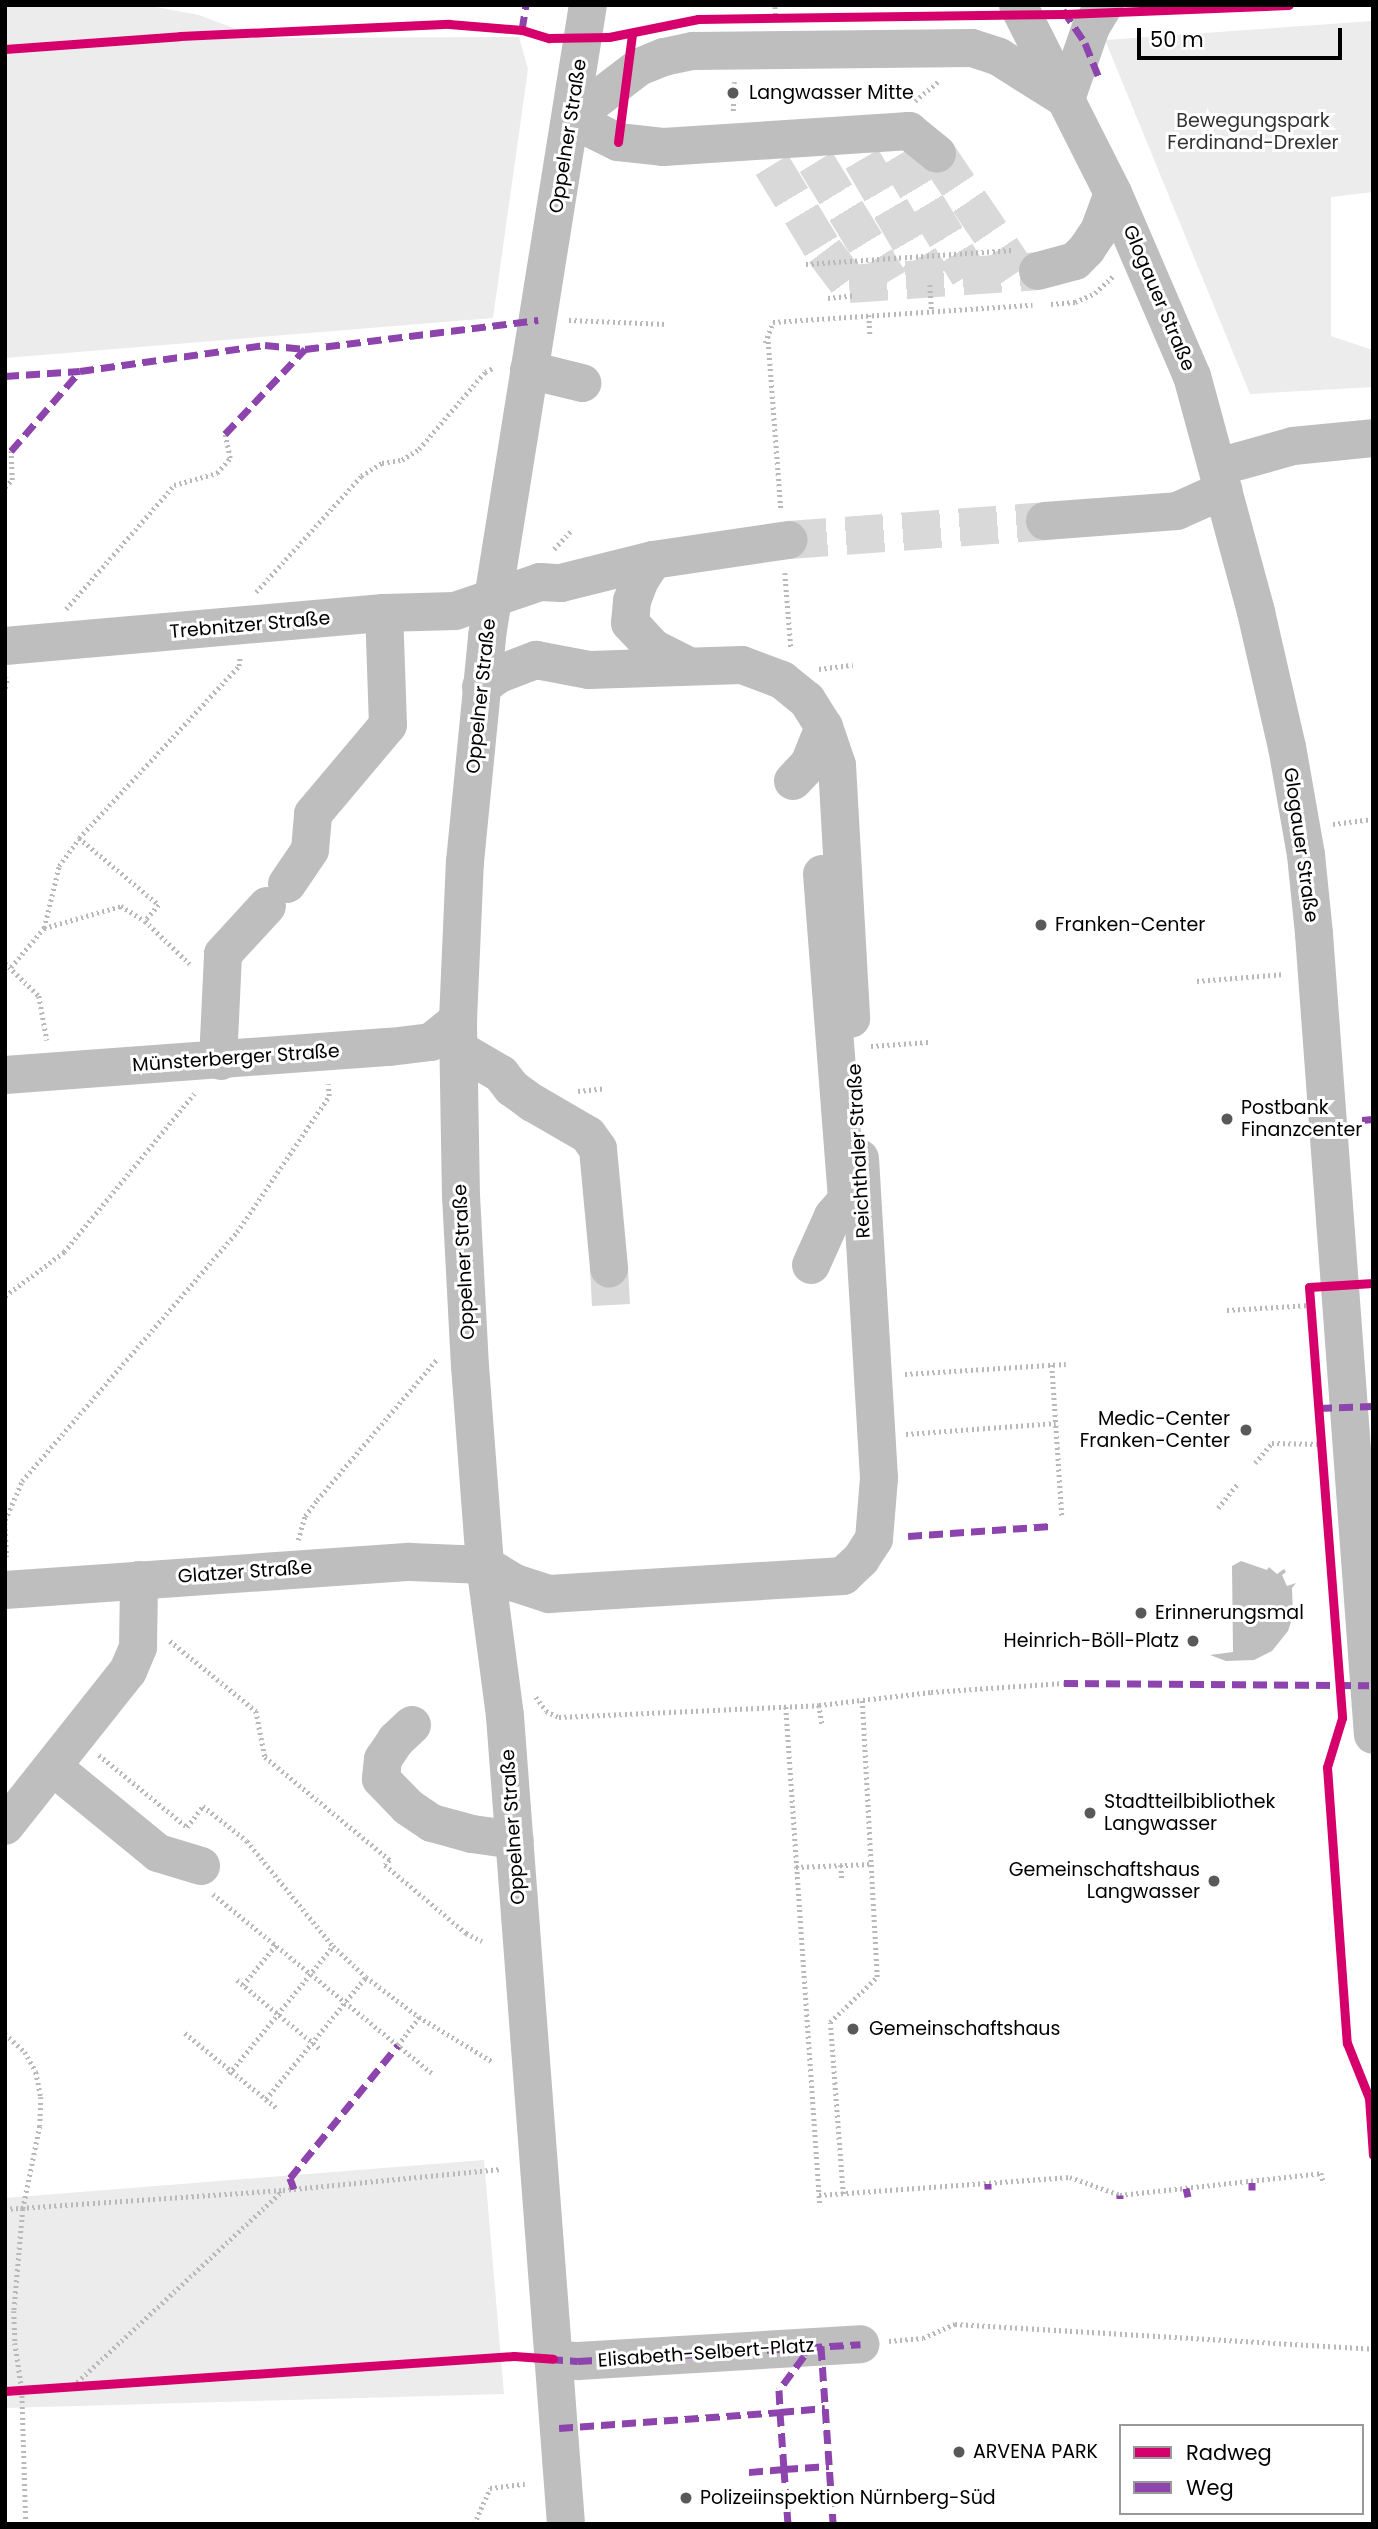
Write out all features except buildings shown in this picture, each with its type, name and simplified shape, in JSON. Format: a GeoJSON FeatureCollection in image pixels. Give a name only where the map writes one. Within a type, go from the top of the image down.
{"type":"FeatureCollection","features":[{"type":"Feature","properties":{"kind":"street","name":"Oppelner Straße"},"geometry":{"type":"LineString","coordinates":[[566,2524],[503,1695],[485,1565],[464,1259],[458,1034],[465,862],[492,598],[511,369],[571,119],[588,5]]}},
{"type":"Feature","properties":{"kind":"street","name":"Glogauer Straße"},"geometry":{"type":"LineString","coordinates":[[1018,5],[1113,193],[1185,354],[1221,478],[1276,698],[1306,855],[1358,1342],[1373,1735]]}},
{"type":"Feature","properties":{"kind":"street"},"geometry":{"type":"LineString","coordinates":[[937,153],[909,131],[872,146],[765,153],[624,144],[571,119],[639,67],[664,57],[693,51],[972,48],[999,57],[1066,99],[1091,27],[1104,5]]}},
{"type":"Feature","properties":{"kind":"street"},"geometry":{"type":"LineString","coordinates":[[1031,259],[1075,261],[1099,231],[1113,193]]}},
{"type":"Feature","properties":{"kind":"street"},"geometry":{"type":"LineString","coordinates":[[511,369],[582,383]]}},
{"type":"Feature","properties":{"kind":"street"},"geometry":{"type":"LineString","coordinates":[[1045,521],[1177,511],[1205,501],[1221,478],[1293,446],[1373,438]]}},
{"type":"Feature","properties":{"kind":"street","name":"Trebnitzer Straße"},"geometry":{"type":"LineString","coordinates":[[5,646],[384,613],[455,611],[540,582],[580,579],[653,560],[789,540]]}},
{"type":"Feature","properties":{"kind":"street"},"geometry":{"type":"LineString","coordinates":[[653,560],[640,580],[632,601],[630,623],[653,648],[689,666]]}},
{"type":"Feature","properties":{"kind":"street"},"geometry":{"type":"LineString","coordinates":[[221,1061],[219,1040],[223,954],[277,895],[310,850],[313,814],[388,725],[384,613]]}},
{"type":"Feature","properties":{"kind":"street","name":"Reichthaler Straße"},"geometry":{"type":"LineString","coordinates":[[481,687],[499,674],[536,660],[589,670],[742,665],[782,680],[807,700],[824,727],[836,765],[842,1212],[879,1478],[874,1539],[861,1559],[843,1576],[549,1594],[515,1583],[485,1565]]}},
{"type":"Feature","properties":{"kind":"street"},"geometry":{"type":"LineString","coordinates":[[793,781],[809,764],[824,727]]}},
{"type":"Feature","properties":{"kind":"street"},"geometry":{"type":"LineString","coordinates":[[811,1265],[847,1200],[822,874],[825,796],[836,765]]}},
{"type":"Feature","properties":{"kind":"street"},"geometry":{"type":"LineString","coordinates":[[458,1034],[501,1073],[513,1088],[588,1135],[598,1149],[609,1268]]}},
{"type":"Feature","properties":{"kind":"street","name":"Münsterberger Straße"},"geometry":{"type":"LineString","coordinates":[[22,1074],[326,1052],[431,1042],[458,1034]]}},
{"type":"Feature","properties":{"kind":"street","name":"Glatzer Straße"},"geometry":{"type":"LineString","coordinates":[[5,1590],[139,1598],[294,1569],[410,1562],[485,1565]]}},
{"type":"Feature","properties":{"kind":"street"},"geometry":{"type":"LineString","coordinates":[[5,1826],[128,1671],[138,1647],[139,1598]]}},
{"type":"Feature","properties":{"kind":"street"},"geometry":{"type":"LineString","coordinates":[[412,1725],[396,1740],[383,1759],[381,1779],[408,1807],[432,1823],[472,1834],[514,1840]]}},
{"type":"Feature","properties":{"kind":"street"},"geometry":{"type":"LineString","coordinates":[[53,1767],[158,1853],[201,1866]]}},
{"type":"Feature","properties":{"kind":"street","name":"Elisabeth-Selbert-Platz"},"geometry":{"type":"LineString","coordinates":[[553,2359],[578,2361],[860,2344]]}},
{"type":"Feature","properties":{"kind":"path"},"geometry":{"type":"LineString","coordinates":[[775,7],[776,18]]}},
{"type":"Feature","properties":{"kind":"path"},"geometry":{"type":"LineString","coordinates":[[733,98],[734,82]]}},
{"type":"Feature","properties":{"kind":"path"},"geometry":{"type":"LineString","coordinates":[[806,264],[992,253],[1031,259]]}},
{"type":"Feature","properties":{"kind":"path"},"geometry":{"type":"LineString","coordinates":[[765,343],[773,322],[932,312],[930,285]]}},
{"type":"Feature","properties":{"kind":"path"},"geometry":{"type":"LineString","coordinates":[[828,298],[855,295]]}},
{"type":"Feature","properties":{"kind":"path"},"geometry":{"type":"LineString","coordinates":[[869,316],[870,334]]}},
{"type":"Feature","properties":{"kind":"path"},"geometry":{"type":"LineString","coordinates":[[568,320],[667,324]]}},
{"type":"Feature","properties":{"kind":"path"},"geometry":{"type":"LineString","coordinates":[[11,967],[44,928],[60,866],[79,838],[239,666],[250,598],[361,476],[382,463],[402,460],[419,449],[485,372],[511,369]]}},
{"type":"Feature","properties":{"kind":"path"},"geometry":{"type":"LineString","coordinates":[[55,643],[63,613],[174,485],[217,473],[230,458],[225,434]]}},
{"type":"Feature","properties":{"kind":"path"},"geometry":{"type":"LineString","coordinates":[[5,487],[12,480],[11,451]]}},
{"type":"Feature","properties":{"kind":"path"},"geometry":{"type":"LineString","coordinates":[[553,550],[572,530]]}},
{"type":"Feature","properties":{"kind":"path"},"geometry":{"type":"LineString","coordinates":[[1334,824],[1373,819]]}},
{"type":"Feature","properties":{"kind":"path"},"geometry":{"type":"LineString","coordinates":[[79,838],[159,905],[145,921]]}},
{"type":"Feature","properties":{"kind":"path"},"geometry":{"type":"LineString","coordinates":[[44,928],[121,906],[145,921],[192,966]]}},
{"type":"Feature","properties":{"kind":"path"},"geometry":{"type":"LineString","coordinates":[[5,963],[39,996],[50,1059],[22,1074]]}},
{"type":"Feature","properties":{"kind":"path"},"geometry":{"type":"LineString","coordinates":[[1197,982],[1286,974]]}},
{"type":"Feature","properties":{"kind":"path"},"geometry":{"type":"LineString","coordinates":[[876,1046],[929,1042]]}},
{"type":"Feature","properties":{"kind":"path"},"geometry":{"type":"LineString","coordinates":[[5,1520],[22,1481],[237,1232],[329,1096],[326,1052]]}},
{"type":"Feature","properties":{"kind":"path"},"geometry":{"type":"LineString","coordinates":[[5,1296],[64,1252],[221,1061]]}},
{"type":"Feature","properties":{"kind":"path"},"geometry":{"type":"LineString","coordinates":[[1227,1310],[1311,1304]]}},
{"type":"Feature","properties":{"kind":"path"},"geometry":{"type":"LineString","coordinates":[[294,1569],[299,1534],[305,1516],[438,1358]]}},
{"type":"Feature","properties":{"kind":"path"},"geometry":{"type":"LineString","coordinates":[[897,1374],[1066,1364]]}},
{"type":"Feature","properties":{"kind":"path"},"geometry":{"type":"LineString","coordinates":[[1052,1365],[1062,1516]]}},
{"type":"Feature","properties":{"kind":"path"},"geometry":{"type":"LineString","coordinates":[[901,1434],[1056,1423]]}},
{"type":"Feature","properties":{"kind":"path"},"geometry":{"type":"LineString","coordinates":[[1255,1463],[1272,1443],[1321,1444]]}},
{"type":"Feature","properties":{"kind":"path"},"geometry":{"type":"LineString","coordinates":[[1218,1508],[1239,1482]]}},
{"type":"Feature","properties":{"kind":"path"},"geometry":{"type":"LineString","coordinates":[[139,1598],[256,1711],[265,1758],[390,1860],[385,1865],[466,1933],[482,1941]]}},
{"type":"Feature","properties":{"kind":"path"},"geometry":{"type":"LineString","coordinates":[[534,1684],[536,1697],[546,1711],[559,1717],[819,1705],[1065,1683]]}},
{"type":"Feature","properties":{"kind":"path"},"geometry":{"type":"LineString","coordinates":[[843,2194],[830,2022],[877,1977],[862,1700]]}},
{"type":"Feature","properties":{"kind":"path"},"geometry":{"type":"LineString","coordinates":[[819,1705],[822,1725]]}},
{"type":"Feature","properties":{"kind":"path"},"geometry":{"type":"LineString","coordinates":[[786,1707],[820,2203]]}},
{"type":"Feature","properties":{"kind":"path"},"geometry":{"type":"LineString","coordinates":[[77,1737],[187,1827],[204,1806],[247,1841],[333,1946],[366,1978],[419,2017],[493,2062]]}},
{"type":"Feature","properties":{"kind":"path"},"geometry":{"type":"LineString","coordinates":[[796,1867],[872,1864]]}},
{"type":"Feature","properties":{"kind":"path"},"geometry":{"type":"LineString","coordinates":[[201,1866],[207,1889],[432,2073]]}},
{"type":"Feature","properties":{"kind":"path"},"geometry":{"type":"LineString","coordinates":[[841,1866],[842,1880]]}},
{"type":"Feature","properties":{"kind":"path"},"geometry":{"type":"LineString","coordinates":[[243,1985],[276,1945]]}},
{"type":"Feature","properties":{"kind":"path"},"geometry":{"type":"LineString","coordinates":[[230,2072],[333,1946]]}},
{"type":"Feature","properties":{"kind":"path"},"geometry":{"type":"LineString","coordinates":[[266,2099],[366,1978]]}},
{"type":"Feature","properties":{"kind":"path"},"geometry":{"type":"LineString","coordinates":[[237,1980],[319,2048]]}},
{"type":"Feature","properties":{"kind":"path"},"geometry":{"type":"LineString","coordinates":[[398,2045],[419,2017]]}},
{"type":"Feature","properties":{"kind":"path"},"geometry":{"type":"LineString","coordinates":[[185,2033],[278,2109]]}},
{"type":"Feature","properties":{"kind":"path"},"geometry":{"type":"LineString","coordinates":[[5,2034],[25,2052],[36,2071],[41,2097],[40,2126],[23,2209],[14,2311],[15,2343],[22,2390],[26,2524]]}},
{"type":"Feature","properties":{"kind":"path"},"geometry":{"type":"LineString","coordinates":[[5,2209],[282,2190],[500,2169]]}},
{"type":"Feature","properties":{"kind":"path"},"geometry":{"type":"LineString","coordinates":[[820,2195],[1070,2177],[1120,2195],[1321,2173],[1324,2183]]}},
{"type":"Feature","properties":{"kind":"path"},"geometry":{"type":"LineString","coordinates":[[73,2386],[282,2190]]}},
{"type":"Feature","properties":{"kind":"path"},"geometry":{"type":"LineString","coordinates":[[860,2344],[923,2338],[955,2325],[1373,2349]]}},
{"type":"Feature","properties":{"kind":"path"},"geometry":{"type":"LineString","coordinates":[[474,2524],[490,2488],[525,2484]]}},
{"type":"Feature","properties":{"kind":"green space"},"geometry":{"type":"Polygon","coordinates":[[[5,5],[146,5],[199,15],[260,38],[519,37],[528,69],[493,318],[5,358],[5,5]]]}},
{"type":"Feature","properties":{"kind":"green space","name":"Bewegungspark Ferdinand-Drexler"},"geometry":{"type":"Polygon","coordinates":[[[1373,21],[1373,192],[1331,197],[1331,336],[1373,350],[1373,387],[1250,394],[1105,40],[1373,21]]]}},
{"type":"Feature","properties":{"kind":"green space"},"geometry":{"type":"Polygon","coordinates":[[[484,2160],[504,2394],[5,2408],[5,2198],[484,2160]]]}},
{"type":"Feature","properties":{"kind":"shaded area"},"geometry":{"type":"Polygon","coordinates":[[[1241,1561],[1267,1570],[1269,1567],[1277,1574],[1284,1569],[1286,1572],[1282,1575],[1287,1586],[1296,1583],[1292,1588],[1293,1616],[1288,1631],[1272,1651],[1254,1660],[1226,1661],[1210,1655],[1233,1652],[1232,1566],[1241,1561]]]}},
{"type":"Feature","properties":{"kind":"tunnel"},"geometry":{"type":"LineString","coordinates":[[937,154],[1017,272]]}},
{"type":"Feature","properties":{"kind":"tunnel"},"geometry":{"type":"LineString","coordinates":[[897,156],[969,275]]}},
{"type":"Feature","properties":{"kind":"tunnel"},"geometry":{"type":"LineString","coordinates":[[862,159],[931,278]]}},
{"type":"Feature","properties":{"kind":"tunnel"},"geometry":{"type":"LineString","coordinates":[[816,162],[889,281]]}},
{"type":"Feature","properties":{"kind":"tunnel"},"geometry":{"type":"LineString","coordinates":[[772,165],[824,251],[849,284],[1038,271]]}},
{"type":"Feature","properties":{"kind":"tunnel"},"geometry":{"type":"LineString","coordinates":[[789,540],[1045,521]]}},
{"type":"Feature","properties":{"kind":"tunnel"},"geometry":{"type":"LineString","coordinates":[[609,1268],[611,1305]]}},
{"type":"Feature","properties":{"kind":"marked path"},"geometry":{"type":"LineString","coordinates":[[522,30],[526,5]]}},
{"type":"Feature","properties":{"kind":"marked path"},"geometry":{"type":"LineString","coordinates":[[1063,10],[1085,43],[1098,75]]}},
{"type":"Feature","properties":{"kind":"marked path"},"geometry":{"type":"LineString","coordinates":[[5,376],[80,371],[265,345],[305,349],[538,320]]}},
{"type":"Feature","properties":{"kind":"marked path"},"geometry":{"type":"LineString","coordinates":[[225,434],[305,349]]}},
{"type":"Feature","properties":{"kind":"marked path"},"geometry":{"type":"LineString","coordinates":[[11,451],[80,371]]}},
{"type":"Feature","properties":{"kind":"marked path"},"geometry":{"type":"LineString","coordinates":[[1362,1120],[1373,1119]]}},
{"type":"Feature","properties":{"kind":"marked path"},"geometry":{"type":"LineString","coordinates":[[1318,1408],[1373,1406]]}},
{"type":"Feature","properties":{"kind":"marked path"},"geometry":{"type":"LineString","coordinates":[[908,1536],[1051,1526]]}},
{"type":"Feature","properties":{"kind":"marked path"},"geometry":{"type":"LineString","coordinates":[[1064,1683],[1369,1685]]}},
{"type":"Feature","properties":{"kind":"marked path"},"geometry":{"type":"LineString","coordinates":[[294,2189],[290,2178],[398,2045]]}},
{"type":"Feature","properties":{"kind":"marked path"},"geometry":{"type":"LineString","coordinates":[[1252,2182],[1252,2190]]}},
{"type":"Feature","properties":{"kind":"marked path"},"geometry":{"type":"LineString","coordinates":[[988,2183],[988,2189]]}},
{"type":"Feature","properties":{"kind":"marked path"},"geometry":{"type":"LineString","coordinates":[[1186,2188],[1188,2197]]}},
{"type":"Feature","properties":{"kind":"marked path"},"geometry":{"type":"LineString","coordinates":[[549,2359],[578,2361],[860,2344]]}},
{"type":"Feature","properties":{"kind":"marked path"},"geometry":{"type":"LineString","coordinates":[[821,2346],[833,2524]]}},
{"type":"Feature","properties":{"kind":"marked path"},"geometry":{"type":"LineString","coordinates":[[802,2347],[804,2356],[779,2390],[780,2412],[825,2408]]}},
{"type":"Feature","properties":{"kind":"marked path"},"geometry":{"type":"LineString","coordinates":[[559,2428],[780,2412],[784,2469],[748,2472]]}},
{"type":"Feature","properties":{"kind":"marked path"},"geometry":{"type":"LineString","coordinates":[[788,2524],[784,2469],[829,2466]]}},
{"type":"Feature","properties":{"kind":"cycle path"},"geometry":{"type":"LineString","coordinates":[[5,49],[180,36],[449,24],[522,30],[549,38],[609,37],[698,19],[1065,14],[1289,5]]}},
{"type":"Feature","properties":{"kind":"cycle path"},"geometry":{"type":"LineString","coordinates":[[618,142],[632,34]]}},
{"type":"Feature","properties":{"kind":"cycle path"},"geometry":{"type":"LineString","coordinates":[[1373,1283],[1309,1287],[1342,1718],[1327,1767],[1347,2043],[1369,2098],[1373,2155]]}},
{"type":"Feature","properties":{"kind":"cycle path"},"geometry":{"type":"LineString","coordinates":[[5,2391],[514,2356],[553,2359]]}},
{"type":"Feature","properties":{"kind":"place","name":"Langwasser Mitte"},"geometry":{"type":"Point","coordinates":[733,93]}},
{"type":"Feature","properties":{"kind":"place","name":"Franken-Center"},"geometry":{"type":"Point","coordinates":[1041,925]}},
{"type":"Feature","properties":{"kind":"place","name":"Postbank Finanzcenter"},"geometry":{"type":"Point","coordinates":[1227,1119]}},
{"type":"Feature","properties":{"kind":"place","name":"Medic-Center Franken-Center"},"geometry":{"type":"Point","coordinates":[1246,1430]}},
{"type":"Feature","properties":{"kind":"place","name":"Erinnerungsmal"},"geometry":{"type":"Point","coordinates":[1141,1613]}},
{"type":"Feature","properties":{"kind":"place","name":"Heinrich-Böll-Platz"},"geometry":{"type":"Point","coordinates":[1193,1641]}},
{"type":"Feature","properties":{"kind":"place","name":"Stadtteilbibliothek Langwasser"},"geometry":{"type":"Point","coordinates":[1090,1813]}},
{"type":"Feature","properties":{"kind":"place","name":"Gemeinschaftshaus Langwasser"},"geometry":{"type":"Point","coordinates":[1214,1881]}},
{"type":"Feature","properties":{"kind":"place","name":"Gemeinschaftshaus"},"geometry":{"type":"Point","coordinates":[853,2029]}},
{"type":"Feature","properties":{"kind":"place","name":"ARVENA PARK"},"geometry":{"type":"Point","coordinates":[959,2452]}},
{"type":"Feature","properties":{"kind":"place","name":"Polizeiinspektion Nürnberg-Süd"},"geometry":{"type":"Point","coordinates":[686,2498]}}]}
